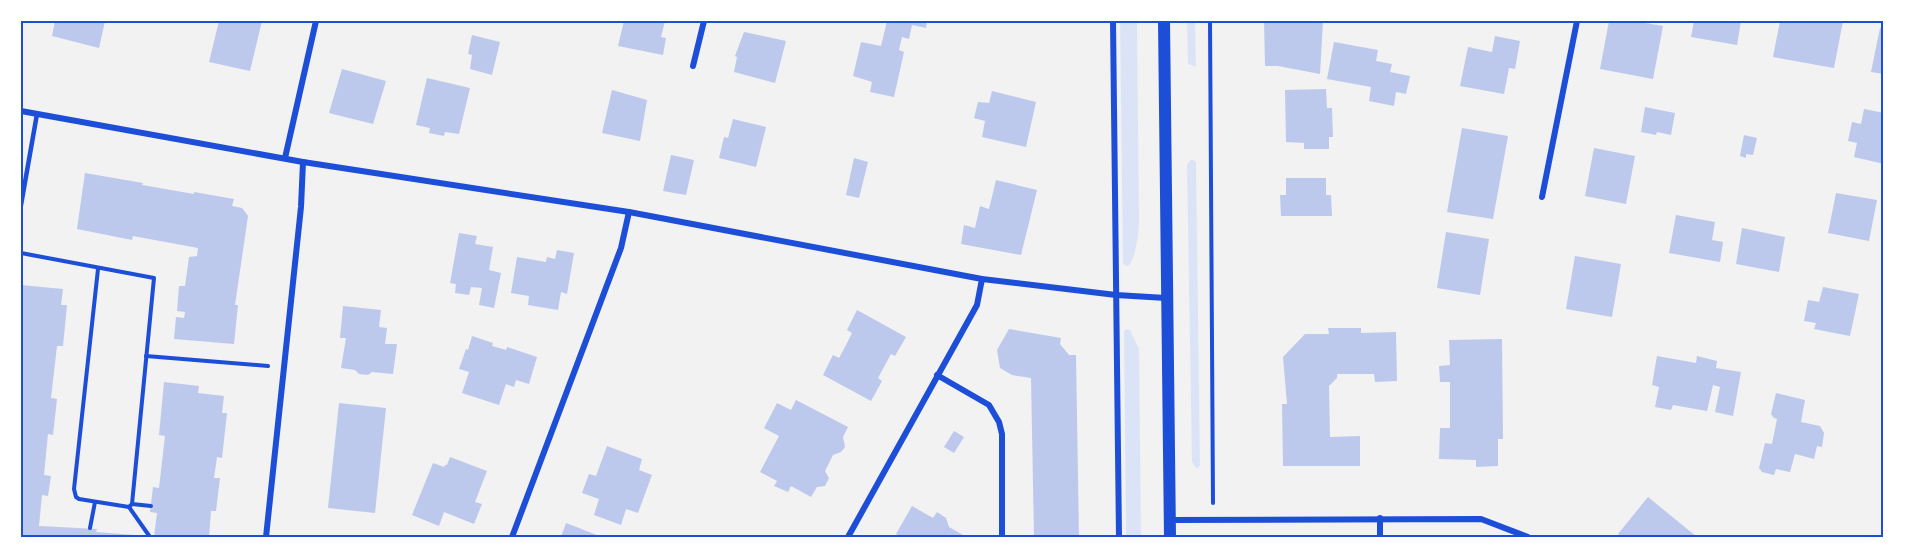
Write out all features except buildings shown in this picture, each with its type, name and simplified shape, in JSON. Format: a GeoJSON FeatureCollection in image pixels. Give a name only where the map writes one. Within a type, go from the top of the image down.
{"type":"FeatureCollection","features":[{"type":"Feature","properties":{"kind":"main road"},"geometry":{"type":"LineString","coordinates":[[1164,21],[1170,537]]}},
{"type":"Feature","properties":{"kind":"street"},"geometry":{"type":"LineString","coordinates":[[285,158],[316,21]]}},
{"type":"Feature","properties":{"kind":"street"},"geometry":{"type":"LineString","coordinates":[[693,66],[704,21]]}},
{"type":"Feature","properties":{"kind":"street"},"geometry":{"type":"LineString","coordinates":[[1113,21],[1119,537]]}},
{"type":"Feature","properties":{"kind":"street"},"geometry":{"type":"LineString","coordinates":[[1542,197],[1577,21]]}},
{"type":"Feature","properties":{"kind":"street"},"geometry":{"type":"LineString","coordinates":[[21,111],[303,162],[629,212],[982,279],[1116,295],[1167,298]]}},
{"type":"Feature","properties":{"kind":"street"},"geometry":{"type":"LineString","coordinates":[[266,537],[301,207],[303,162]]}},
{"type":"Feature","properties":{"kind":"street"},"geometry":{"type":"LineString","coordinates":[[512,537],[621,248],[629,212]]}},
{"type":"Feature","properties":{"kind":"street"},"geometry":{"type":"LineString","coordinates":[[848,537],[977,305],[982,279]]}},
{"type":"Feature","properties":{"kind":"street"},"geometry":{"type":"LineString","coordinates":[[938,375],[989,405],[999,422],[1002,434],[1002,537]]}},
{"type":"Feature","properties":{"kind":"street"},"geometry":{"type":"LineString","coordinates":[[1380,518],[1380,537]]}},
{"type":"Feature","properties":{"kind":"street"},"geometry":{"type":"LineString","coordinates":[[1170,520],[1481,519],[1528,537]]}},
{"type":"Feature","properties":{"kind":"lane"},"geometry":{"type":"LineString","coordinates":[[21,205],[38,114]]}},
{"type":"Feature","properties":{"kind":"path"},"geometry":{"type":"LineString","coordinates":[[1210,21],[1214,519]]}},
{"type":"Feature","properties":{"kind":"path"},"geometry":{"type":"LineString","coordinates":[[21,253],[154,278],[131,506],[150,537]]}},
{"type":"Feature","properties":{"kind":"path"},"geometry":{"type":"LineString","coordinates":[[98,269],[74,489],[79,499],[131,506],[151,506]]}},
{"type":"Feature","properties":{"kind":"path"},"geometry":{"type":"LineString","coordinates":[[146,356],[283,368]]}},
{"type":"Feature","properties":{"kind":"path"},"geometry":{"type":"LineString","coordinates":[[90,528],[95,502]]}},
{"type":"Feature","properties":{"kind":"shaded area"},"geometry":{"type":"Polygon","coordinates":[[[1120,21],[1137,21],[1139,224],[1134,255],[1130,265],[1126,266],[1123,263],[1120,21]]]}},
{"type":"Feature","properties":{"kind":"shaded area"},"geometry":{"type":"Polygon","coordinates":[[[1187,21],[1195,21],[1196,67],[1188,64],[1187,21]]]}},
{"type":"Feature","properties":{"kind":"shaded area"},"geometry":{"type":"Polygon","coordinates":[[[1192,159],[1196,162],[1200,465],[1197,469],[1192,462],[1187,164],[1192,159]]]}},
{"type":"Feature","properties":{"kind":"shaded area"},"geometry":{"type":"Polygon","coordinates":[[[1126,329],[1130,330],[1139,349],[1141,537],[1126,537],[1124,332],[1126,329]]]}}]}
